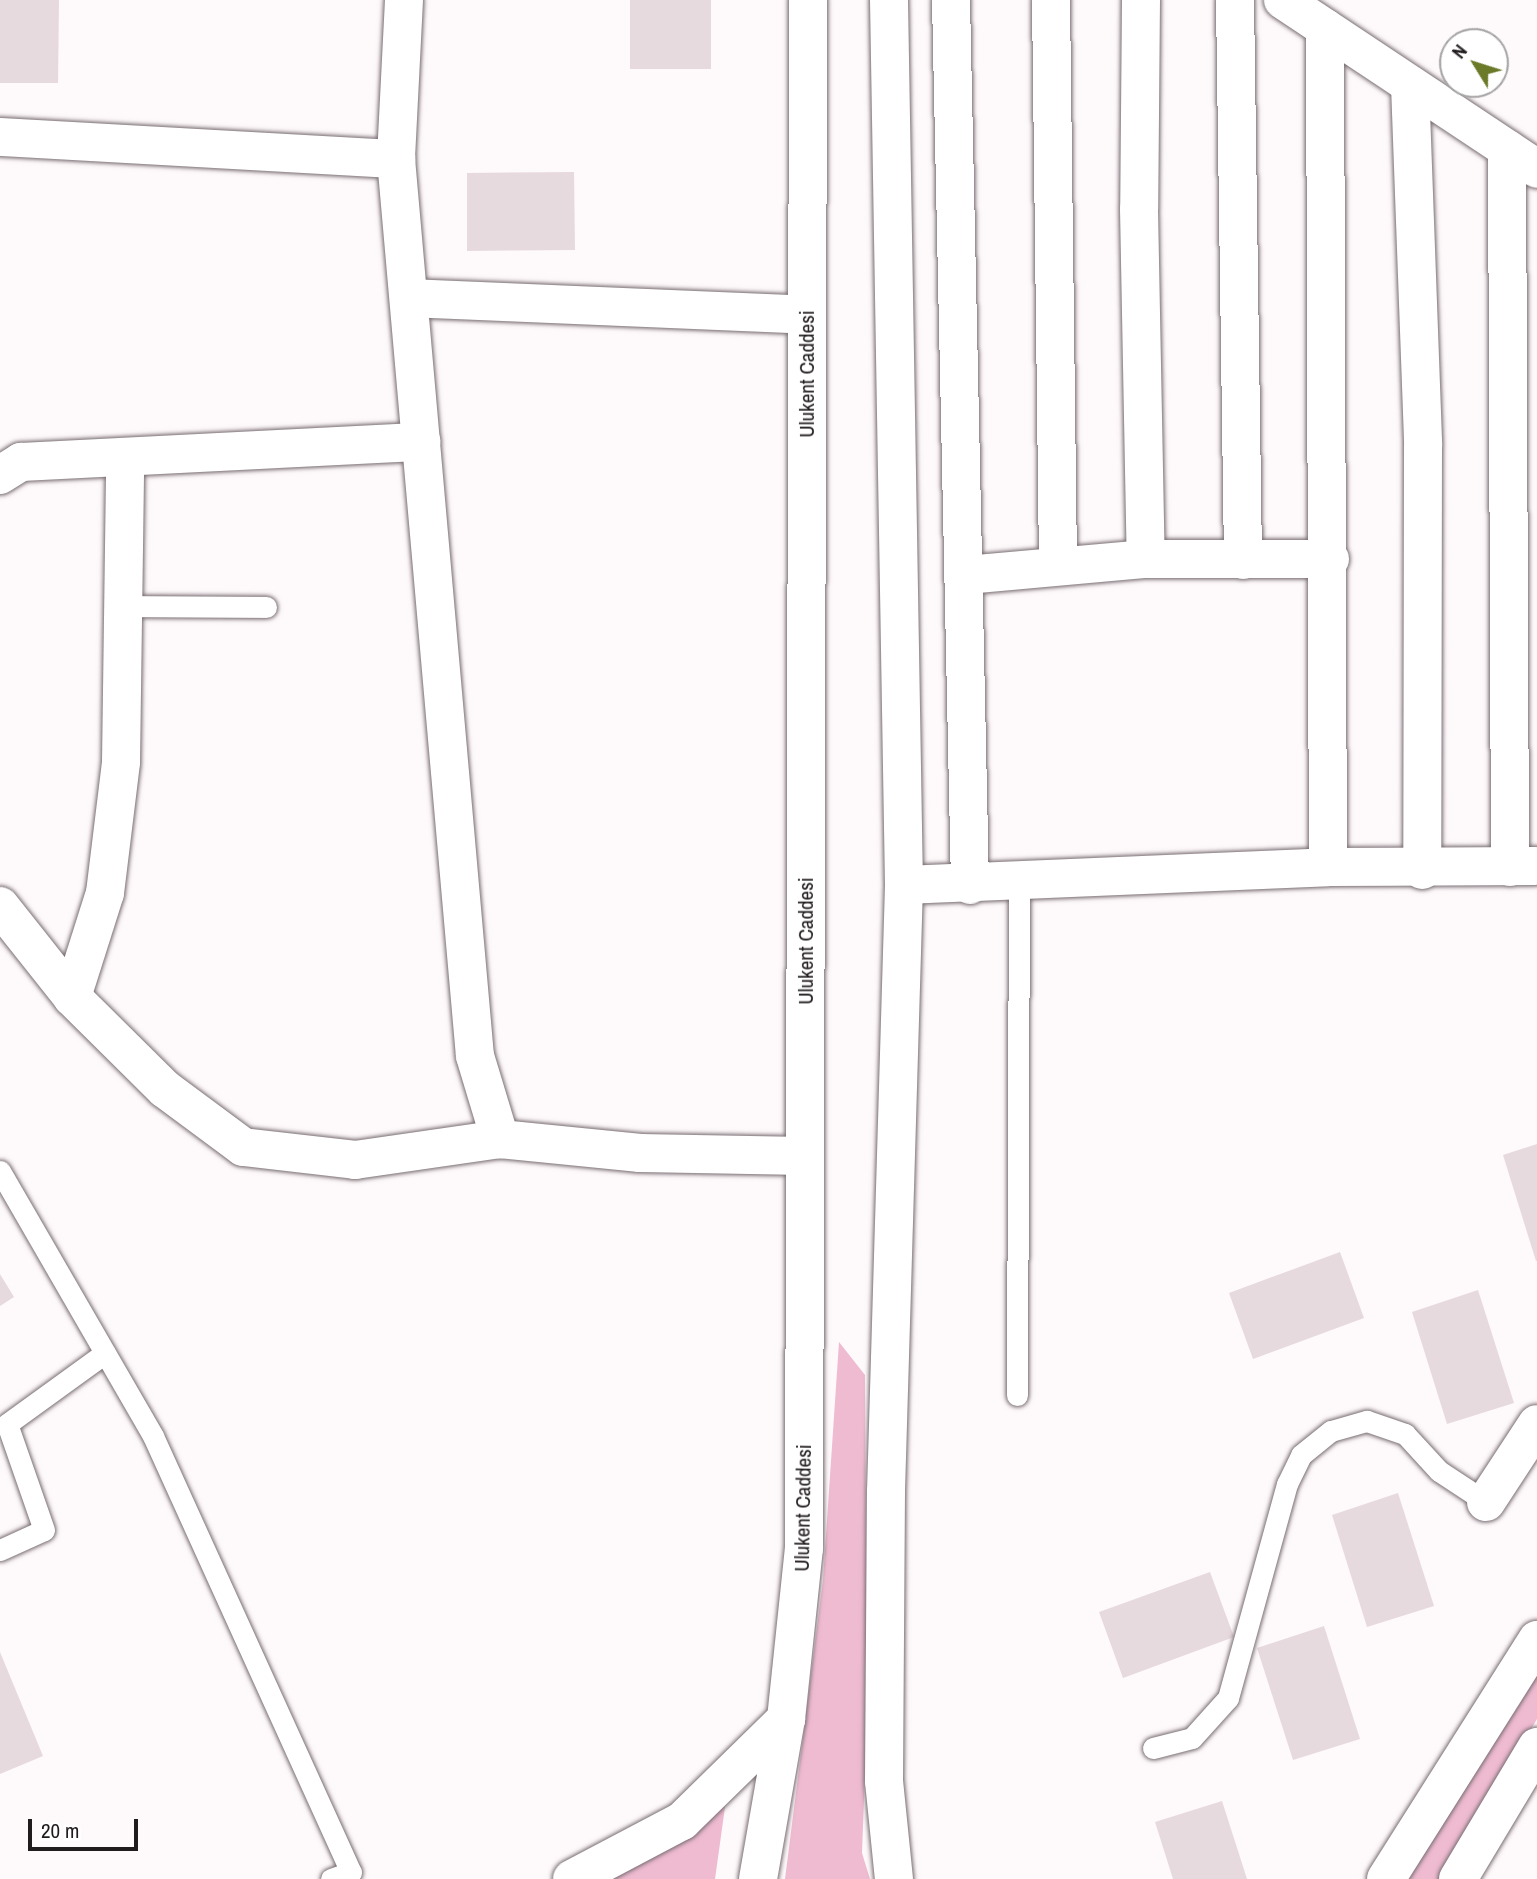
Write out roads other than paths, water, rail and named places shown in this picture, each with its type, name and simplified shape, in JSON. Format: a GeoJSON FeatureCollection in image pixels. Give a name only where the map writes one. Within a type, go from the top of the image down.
{"type":"FeatureCollection","features":[{"type":"Feature","properties":{"kind":"street"},"geometry":{"type":"LineString","coordinates":[[404,0],[396,159],[475,1056],[500,1139]]}},
{"type":"Feature","properties":{"kind":"street","name":"Ulukent Caddesi"},"geometry":{"type":"LineString","coordinates":[[758,1879],[786,1719],[804,1549],[808,0]]}},
{"type":"Feature","properties":{"kind":"street"},"geometry":{"type":"LineString","coordinates":[[890,0],[904,885],[886,1520],[884,1782],[894,1879]]}},
{"type":"Feature","properties":{"kind":"street"},"geometry":{"type":"LineString","coordinates":[[951,0],[966,575],[970,885]]}},
{"type":"Feature","properties":{"kind":"street"},"geometry":{"type":"LineString","coordinates":[[1051,0],[1058,564]]}},
{"type":"Feature","properties":{"kind":"street"},"geometry":{"type":"LineString","coordinates":[[1141,0],[1139,209],[1146,558]]}},
{"type":"Feature","properties":{"kind":"street"},"geometry":{"type":"LineString","coordinates":[[1235,0],[1243,560]]}},
{"type":"Feature","properties":{"kind":"street"},"geometry":{"type":"LineString","coordinates":[[904,885],[1019,883],[1328,867],[1422,870],[1524,867],[1522,159],[1283,0]]}},
{"type":"Feature","properties":{"kind":"street"},"geometry":{"type":"LineString","coordinates":[[1325,28],[1329,559],[1328,867]]}},
{"type":"Feature","properties":{"kind":"street"},"geometry":{"type":"LineString","coordinates":[[1410,85],[1423,446],[1422,870]]}},
{"type":"Feature","properties":{"kind":"street"},"geometry":{"type":"LineString","coordinates":[[0,137],[396,159]]}},
{"type":"Feature","properties":{"kind":"street"},"geometry":{"type":"LineString","coordinates":[[409,298],[807,315]]}},
{"type":"Feature","properties":{"kind":"street"},"geometry":{"type":"LineString","coordinates":[[0,475],[21,462],[422,442]]}},
{"type":"Feature","properties":{"kind":"street"},"geometry":{"type":"LineString","coordinates":[[72,997],[105,893],[121,762],[125,457]]}},
{"type":"Feature","properties":{"kind":"street"},"geometry":{"type":"LineString","coordinates":[[966,575],[1058,564],[1146,558],[1329,559]]}},
{"type":"Feature","properties":{"kind":"street"},"geometry":{"type":"LineString","coordinates":[[0,906],[72,997],[165,1089],[243,1147],[355,1160],[500,1139],[640,1153],[805,1156]]}},
{"type":"Feature","properties":{"kind":"street"},"geometry":{"type":"LineString","coordinates":[[1486,1502],[1537,1424]]}},
{"type":"Feature","properties":{"kind":"street"},"geometry":{"type":"LineString","coordinates":[[1386,1879],[1537,1640]]}},
{"type":"Feature","properties":{"kind":"street"},"geometry":{"type":"LineString","coordinates":[[572,1879],[682,1821],[786,1719]]}},
{"type":"Feature","properties":{"kind":"street"},"geometry":{"type":"LineString","coordinates":[[1458,1879],[1537,1747]]}},
{"type":"Feature","properties":{"kind":"lane"},"geometry":{"type":"LineString","coordinates":[[123,606],[266,607]]}},
{"type":"Feature","properties":{"kind":"lane"},"geometry":{"type":"LineString","coordinates":[[1017,1395],[1019,883]]}},
{"type":"Feature","properties":{"kind":"lane"},"geometry":{"type":"LineString","coordinates":[[0,1171],[153,1436],[351,1872],[331,1879]]}},
{"type":"Feature","properties":{"kind":"lane"},"geometry":{"type":"LineString","coordinates":[[0,1550],[44,1530],[7,1424],[105,1353]]}},
{"type":"Feature","properties":{"kind":"lane"},"geometry":{"type":"LineString","coordinates":[[1153,1748],[1192,1738],[1228,1699],[1287,1484],[1301,1455],[1331,1431],[1367,1421],[1405,1434],[1439,1471],[1486,1502]]}}]}
